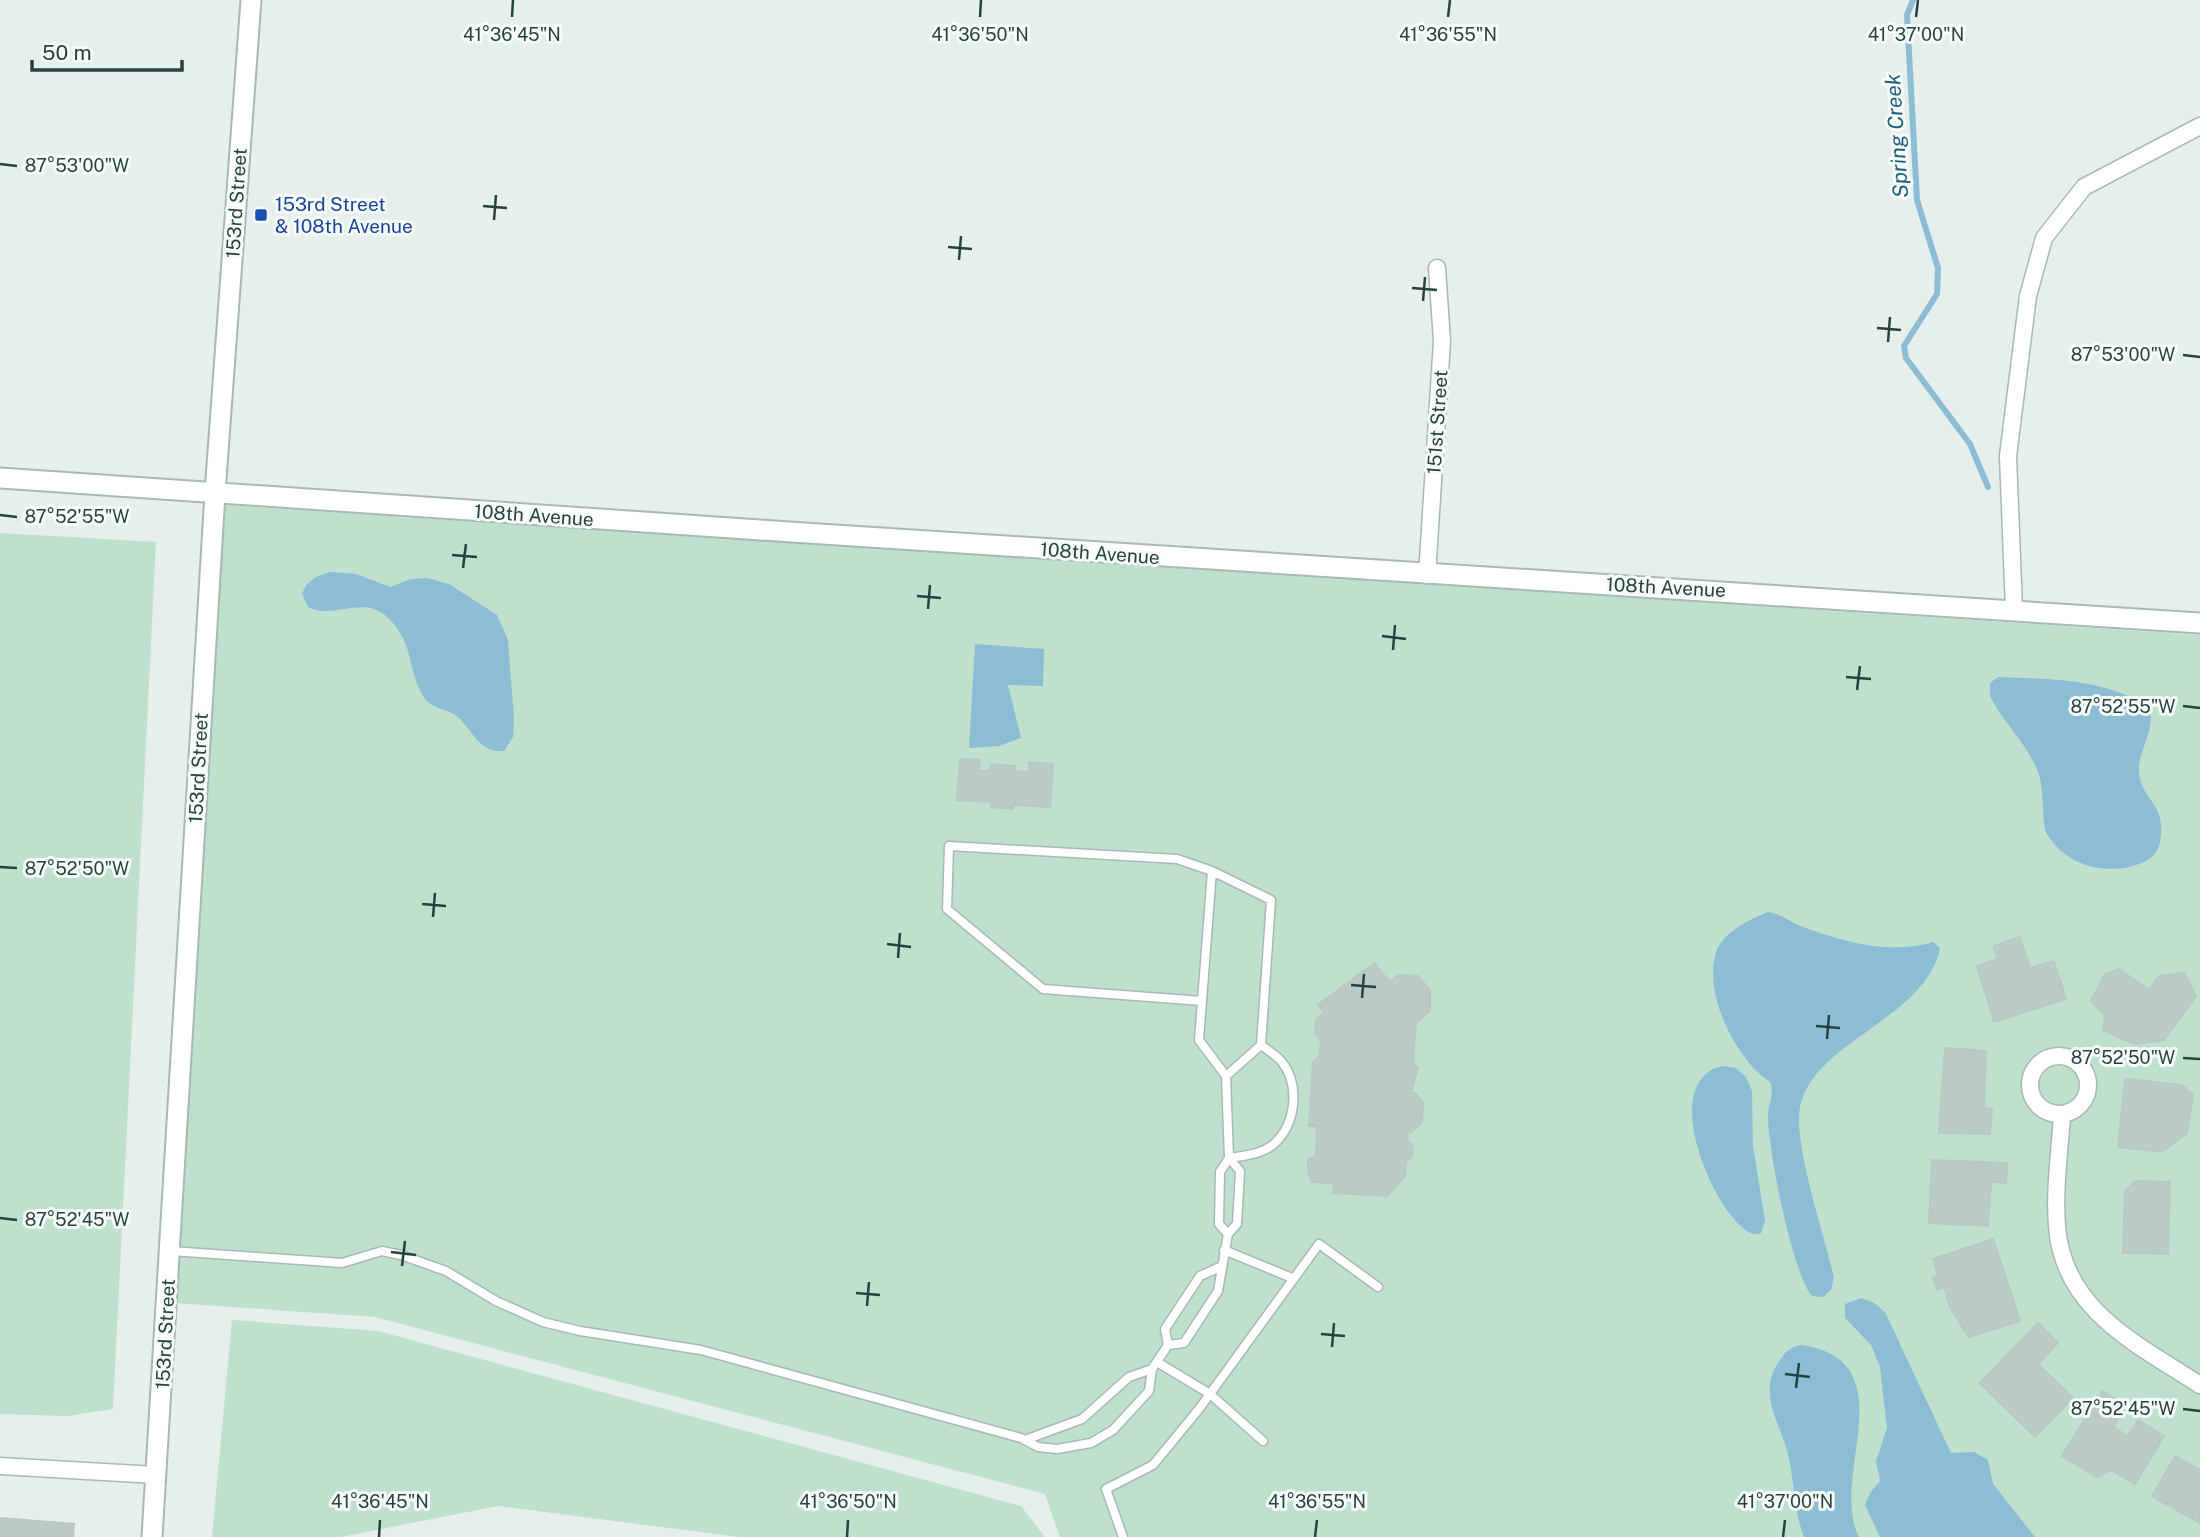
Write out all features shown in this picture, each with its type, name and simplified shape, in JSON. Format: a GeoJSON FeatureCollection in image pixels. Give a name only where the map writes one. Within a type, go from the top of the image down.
{"type":"FeatureCollection","features":[{"type":"Feature","properties":{"kind":"street","name":"153rd Street"},"geometry":{"type":"LineString","coordinates":[[152,1537],[215,493],[251,0]]}},
{"type":"Feature","properties":{"kind":"street"},"geometry":{"type":"LineString","coordinates":[[2014,610],[2008,456],[2028,296],[2044,238],[2084,187],[2200,126]]}},
{"type":"Feature","properties":{"kind":"street","name":"151st Street"},"geometry":{"type":"LineString","coordinates":[[1427,575],[1442,341],[1437,268]]}},
{"type":"Feature","properties":{"kind":"street","name":"108th Avenue"},"geometry":{"type":"LineString","coordinates":[[0,478],[1427,575],[1780,593],[2200,623]]}},
{"type":"Feature","properties":{"kind":"street"},"geometry":{"type":"LineString","coordinates":[[2062,1114],[2057,1226],[2065,1266],[2081,1297],[2120,1334],[2200,1385]]}},
{"type":"Feature","properties":{"kind":"street"},"geometry":{"type":"LineString","coordinates":[[0,1466],[156,1475]]}},
{"type":"Feature","properties":{"kind":"lane"},"geometry":{"type":"LineString","coordinates":[[1202,1001],[1043,989],[947,909],[949,846],[1177,859],[1212,871],[1271,900],[1261,1045],[1226,1076]]}},
{"type":"Feature","properties":{"kind":"lane"},"geometry":{"type":"LineString","coordinates":[[1212,871],[1199,1040],[1226,1076],[1229,1158],[1220,1172],[1219,1224],[1228,1234]]}},
{"type":"Feature","properties":{"kind":"lane"},"geometry":{"type":"LineString","coordinates":[[1229,1158],[1255,1154],[1275,1144],[1289,1121],[1294,1100],[1292,1083],[1282,1062],[1261,1045]]}},
{"type":"Feature","properties":{"kind":"lane"},"geometry":{"type":"LineString","coordinates":[[1168,1345],[1184,1343],[1218,1291],[1220,1267],[1228,1234],[1237,1224],[1240,1171],[1229,1158]]}},
{"type":"Feature","properties":{"kind":"lane"},"geometry":{"type":"LineString","coordinates":[[1123,1537],[1106,1489],[1153,1465],[1210,1394],[1319,1244],[1378,1287]]}},
{"type":"Feature","properties":{"kind":"lane"},"geometry":{"type":"LineString","coordinates":[[170,1250],[342,1263],[382,1251],[401,1255],[446,1271],[496,1301],[544,1322],[580,1331],[701,1349],[1025,1440],[1038,1447],[1057,1449],[1091,1443],[1113,1430],[1149,1391],[1154,1365],[1168,1345],[1165,1329],[1200,1276],[1220,1267]]}},
{"type":"Feature","properties":{"kind":"lane"},"geometry":{"type":"LineString","coordinates":[[1224,1250],[1292,1278]]}},
{"type":"Feature","properties":{"kind":"lane"},"geometry":{"type":"LineString","coordinates":[[1025,1440],[1082,1419],[1129,1377],[1154,1365]]}},
{"type":"Feature","properties":{"kind":"lane"},"geometry":{"type":"LineString","coordinates":[[1154,1365],[1210,1394],[1263,1441]]}},
{"type":"Feature","properties":{"kind":"green space"},"geometry":{"type":"Polygon","coordinates":[[[224,505],[2200,635],[2200,1537],[1060,1537],[1045,1494],[375,1317],[176,1303],[224,505]]]}},
{"type":"Feature","properties":{"kind":"green space"},"geometry":{"type":"Polygon","coordinates":[[[0,533],[156,542],[113,1409],[67,1416],[0,1414],[0,533]]]}},
{"type":"Feature","properties":{"kind":"green space"},"geometry":{"type":"Polygon","coordinates":[[[232,1320],[378,1331],[1021,1506],[1045,1537],[739,1537],[498,1506],[341,1537],[212,1537],[232,1320]]]}},
{"type":"Feature","properties":{"kind":"water"},"geometry":{"type":"Polygon","coordinates":[[[331,572],[356,574],[390,587],[411,579],[427,578],[449,584],[497,615],[508,640],[514,718],[513,737],[504,751],[489,749],[459,718],[426,701],[418,686],[406,645],[395,625],[385,615],[366,608],[327,611],[308,607],[302,594],[307,585],[317,577],[331,572]]]}},
{"type":"Feature","properties":{"kind":"water"},"geometry":{"type":"Polygon","coordinates":[[[975,644],[1044,649],[1043,686],[1008,685],[1021,738],[999,746],[969,748],[975,644]]]}},
{"type":"Feature","properties":{"kind":"water"},"geometry":{"type":"Polygon","coordinates":[[[1998,677],[2095,685],[2131,697],[2148,707],[2149,732],[2139,774],[2141,783],[2157,811],[2161,829],[2159,846],[2150,859],[2126,867],[2100,868],[2076,861],[2055,845],[2045,829],[2038,772],[2028,752],[1990,696],[1990,683],[1998,677]]]}},
{"type":"Feature","properties":{"kind":"water"},"geometry":{"type":"Polygon","coordinates":[[[1768,912],[1778,914],[1803,927],[1851,942],[1901,947],[1933,942],[1940,948],[1930,973],[1912,995],[1842,1050],[1821,1069],[1806,1090],[1799,1115],[1802,1151],[1834,1277],[1831,1290],[1823,1297],[1812,1296],[1804,1283],[1790,1239],[1769,1135],[1768,1114],[1772,1092],[1770,1082],[1757,1072],[1734,1041],[1718,1004],[1714,984],[1713,966],[1720,943],[1738,927],[1768,912]]]}},
{"type":"Feature","properties":{"kind":"water"},"geometry":{"type":"Polygon","coordinates":[[[1722,1066],[1736,1068],[1746,1077],[1752,1091],[1753,1146],[1765,1221],[1761,1233],[1748,1231],[1732,1216],[1716,1192],[1702,1162],[1694,1131],[1693,1102],[1701,1079],[1722,1066]]]}},
{"type":"Feature","properties":{"kind":"water"},"geometry":{"type":"Polygon","coordinates":[[[1861,1298],[1874,1303],[1885,1312],[1951,1453],[1974,1452],[1988,1460],[1993,1484],[2035,1537],[1880,1537],[1865,1505],[1870,1493],[1880,1481],[1876,1461],[1887,1428],[1880,1367],[1871,1345],[1845,1318],[1845,1304],[1861,1298]]]}},
{"type":"Feature","properties":{"kind":"water"},"geometry":{"type":"Polygon","coordinates":[[[1803,1345],[1834,1356],[1852,1374],[1859,1398],[1852,1512],[1859,1537],[1804,1537],[1800,1526],[1790,1462],[1772,1407],[1770,1385],[1772,1374],[1783,1356],[1791,1348],[1803,1345]]]}},
{"type":"Feature","properties":{"kind":"building"},"geometry":{"type":"Polygon","coordinates":[[[960,759],[980,760],[979,770],[990,771],[991,764],[1015,766],[1014,771],[1029,772],[1029,762],[1053,764],[1050,807],[1013,805],[1013,809],[991,807],[991,802],[957,800],[960,759]]]}},
{"type":"Feature","properties":{"kind":"building"},"geometry":{"type":"Polygon","coordinates":[[[2020,937],[2030,968],[2054,961],[2066,999],[1994,1022],[1977,966],[1998,959],[1993,946],[2020,937]]]}},
{"type":"Feature","properties":{"kind":"building"},"geometry":{"type":"Polygon","coordinates":[[[1374,963],[1390,982],[1398,975],[1418,976],[1430,990],[1430,1011],[1416,1023],[1413,1062],[1418,1068],[1411,1092],[1423,1102],[1422,1123],[1412,1132],[1408,1132],[1407,1140],[1413,1146],[1412,1157],[1406,1162],[1405,1176],[1387,1196],[1333,1193],[1334,1183],[1312,1182],[1308,1172],[1308,1160],[1316,1155],[1317,1126],[1309,1126],[1313,1062],[1319,1057],[1321,1041],[1315,1034],[1316,1020],[1324,1012],[1318,1005],[1374,963]]]}},
{"type":"Feature","properties":{"kind":"building"},"geometry":{"type":"Polygon","coordinates":[[[2119,969],[2149,990],[2159,976],[2184,973],[2196,996],[2164,1040],[2134,1044],[2103,1030],[2105,1015],[2091,1001],[2105,974],[2119,969]]]}},
{"type":"Feature","properties":{"kind":"building"},"geometry":{"type":"Polygon","coordinates":[[[1945,1048],[1986,1051],[1984,1108],[1992,1109],[1990,1134],[1939,1133],[1945,1048]]]}},
{"type":"Feature","properties":{"kind":"building"},"geometry":{"type":"Polygon","coordinates":[[[2125,1079],[2182,1085],[2193,1095],[2187,1133],[2162,1152],[2118,1147],[2125,1079]]]}},
{"type":"Feature","properties":{"kind":"building"},"geometry":{"type":"Polygon","coordinates":[[[1932,1160],[2007,1163],[2006,1183],[1991,1182],[1988,1226],[1929,1223],[1932,1160]]]}},
{"type":"Feature","properties":{"kind":"building"},"geometry":{"type":"Polygon","coordinates":[[[2136,1181],[2170,1182],[2168,1254],[2123,1253],[2125,1191],[2136,1181]]]}},
{"type":"Feature","properties":{"kind":"building"},"geometry":{"type":"Polygon","coordinates":[[[1993,1239],[2020,1321],[1969,1337],[1950,1307],[1944,1287],[1937,1290],[1933,1277],[1938,1275],[1933,1259],[1993,1239]]]}},
{"type":"Feature","properties":{"kind":"building"},"geometry":{"type":"Polygon","coordinates":[[[2038,1323],[2058,1343],[2038,1364],[2073,1398],[2035,1437],[1980,1383],[2038,1323]]]}},
{"type":"Feature","properties":{"kind":"building"},"geometry":{"type":"Polygon","coordinates":[[[2102,1391],[2126,1405],[2113,1427],[2128,1436],[2138,1420],[2164,1436],[2135,1484],[2111,1470],[2097,1477],[2062,1456],[2102,1391]]]}},
{"type":"Feature","properties":{"kind":"building"},"geometry":{"type":"Polygon","coordinates":[[[2175,1456],[2200,1470],[2200,1523],[2152,1496],[2175,1456]]]}},
{"type":"Feature","properties":{"kind":"building"},"geometry":{"type":"Polygon","coordinates":[[[0,1518],[74,1524],[73,1537],[0,1537],[0,1518]]]}},
{"type":"Feature","properties":{"kind":"waterway","name":"Spring Creek"},"geometry":{"type":"LineString","coordinates":[[1913,0],[1907,15],[1917,200],[1938,268],[1937,294],[1904,346],[1906,358],[1970,444],[1988,487]]}},
{"type":"Feature","properties":{"kind":"place","name":"153rd Street & 108th Avenue"},"geometry":{"type":"Point","coordinates":[261,215]}}]}
